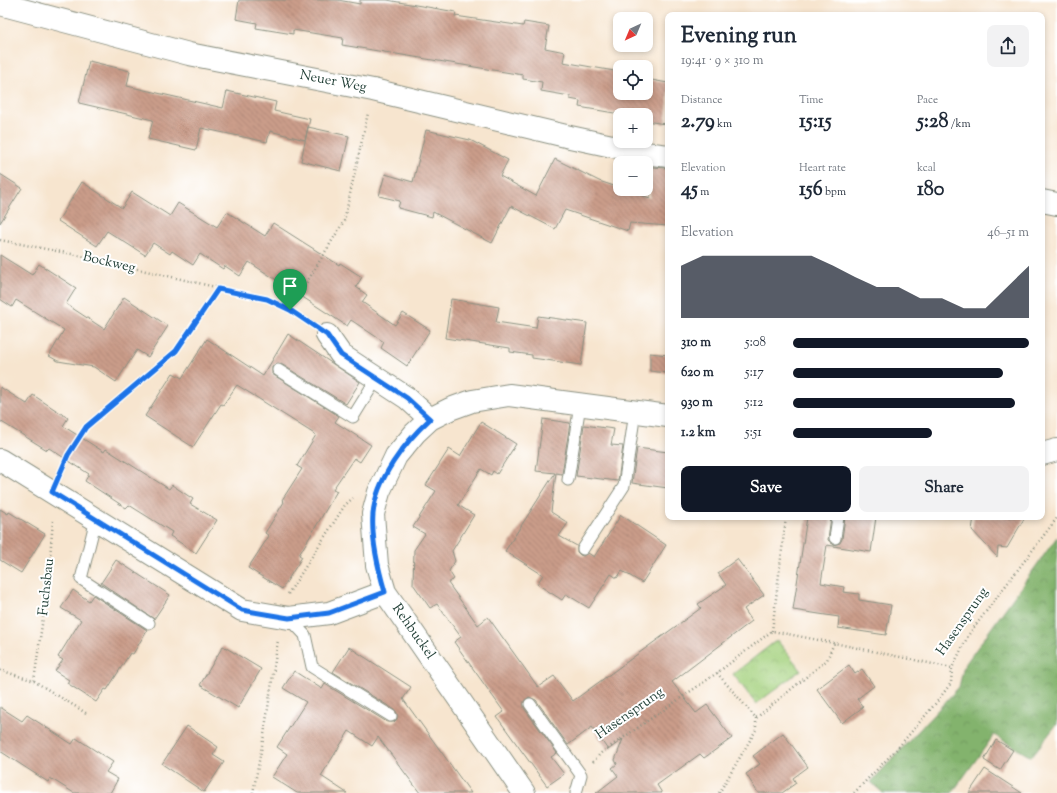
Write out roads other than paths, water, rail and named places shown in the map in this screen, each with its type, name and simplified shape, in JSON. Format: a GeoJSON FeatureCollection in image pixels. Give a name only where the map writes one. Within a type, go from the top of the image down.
{"type":"FeatureCollection","features":[{"type":"Feature","properties":{"kind":"street","name":"Neuer Weg"},"geometry":{"type":"LineString","coordinates":[[0,4],[189,54],[373,90],[570,137],[645,153],[665,156]]}},
{"type":"Feature","properties":{"kind":"street"},"geometry":{"type":"LineString","coordinates":[[1045,202],[1057,204]]}},
{"type":"Feature","properties":{"kind":"street"},"geometry":{"type":"LineString","coordinates":[[327,335],[341,355],[407,398],[430,419]]}},
{"type":"Feature","properties":{"kind":"street","name":"Rehbuckel"},"geometry":{"type":"LineString","coordinates":[[524,793],[385,592],[376,565],[373,514],[378,492],[396,456],[415,433],[430,419],[450,409],[472,401],[509,394],[665,416]]}},
{"type":"Feature","properties":{"kind":"street"},"geometry":{"type":"LineString","coordinates":[[1045,453],[1057,450]]}},
{"type":"Feature","properties":{"kind":"street"},"geometry":{"type":"LineString","coordinates":[[0,460],[242,610],[285,618],[329,613],[385,592]]}},
{"type":"Feature","properties":{"kind":"lane"},"geometry":{"type":"LineString","coordinates":[[278,370],[352,417],[377,378]]}},
{"type":"Feature","properties":{"kind":"lane"},"geometry":{"type":"LineString","coordinates":[[568,480],[580,405]]}},
{"type":"Feature","properties":{"kind":"lane"},"geometry":{"type":"LineString","coordinates":[[583,549],[624,486],[635,412]]}},
{"type":"Feature","properties":{"kind":"lane"},"geometry":{"type":"LineString","coordinates":[[96,519],[81,579],[149,623]]}},
{"type":"Feature","properties":{"kind":"lane"},"geometry":{"type":"LineString","coordinates":[[835,538],[838,520]]}},
{"type":"Feature","properties":{"kind":"lane"},"geometry":{"type":"LineString","coordinates":[[285,618],[305,635],[312,667],[391,716]]}},
{"type":"Feature","properties":{"kind":"lane"},"geometry":{"type":"LineString","coordinates":[[530,704],[580,775],[576,793]]}}]}
